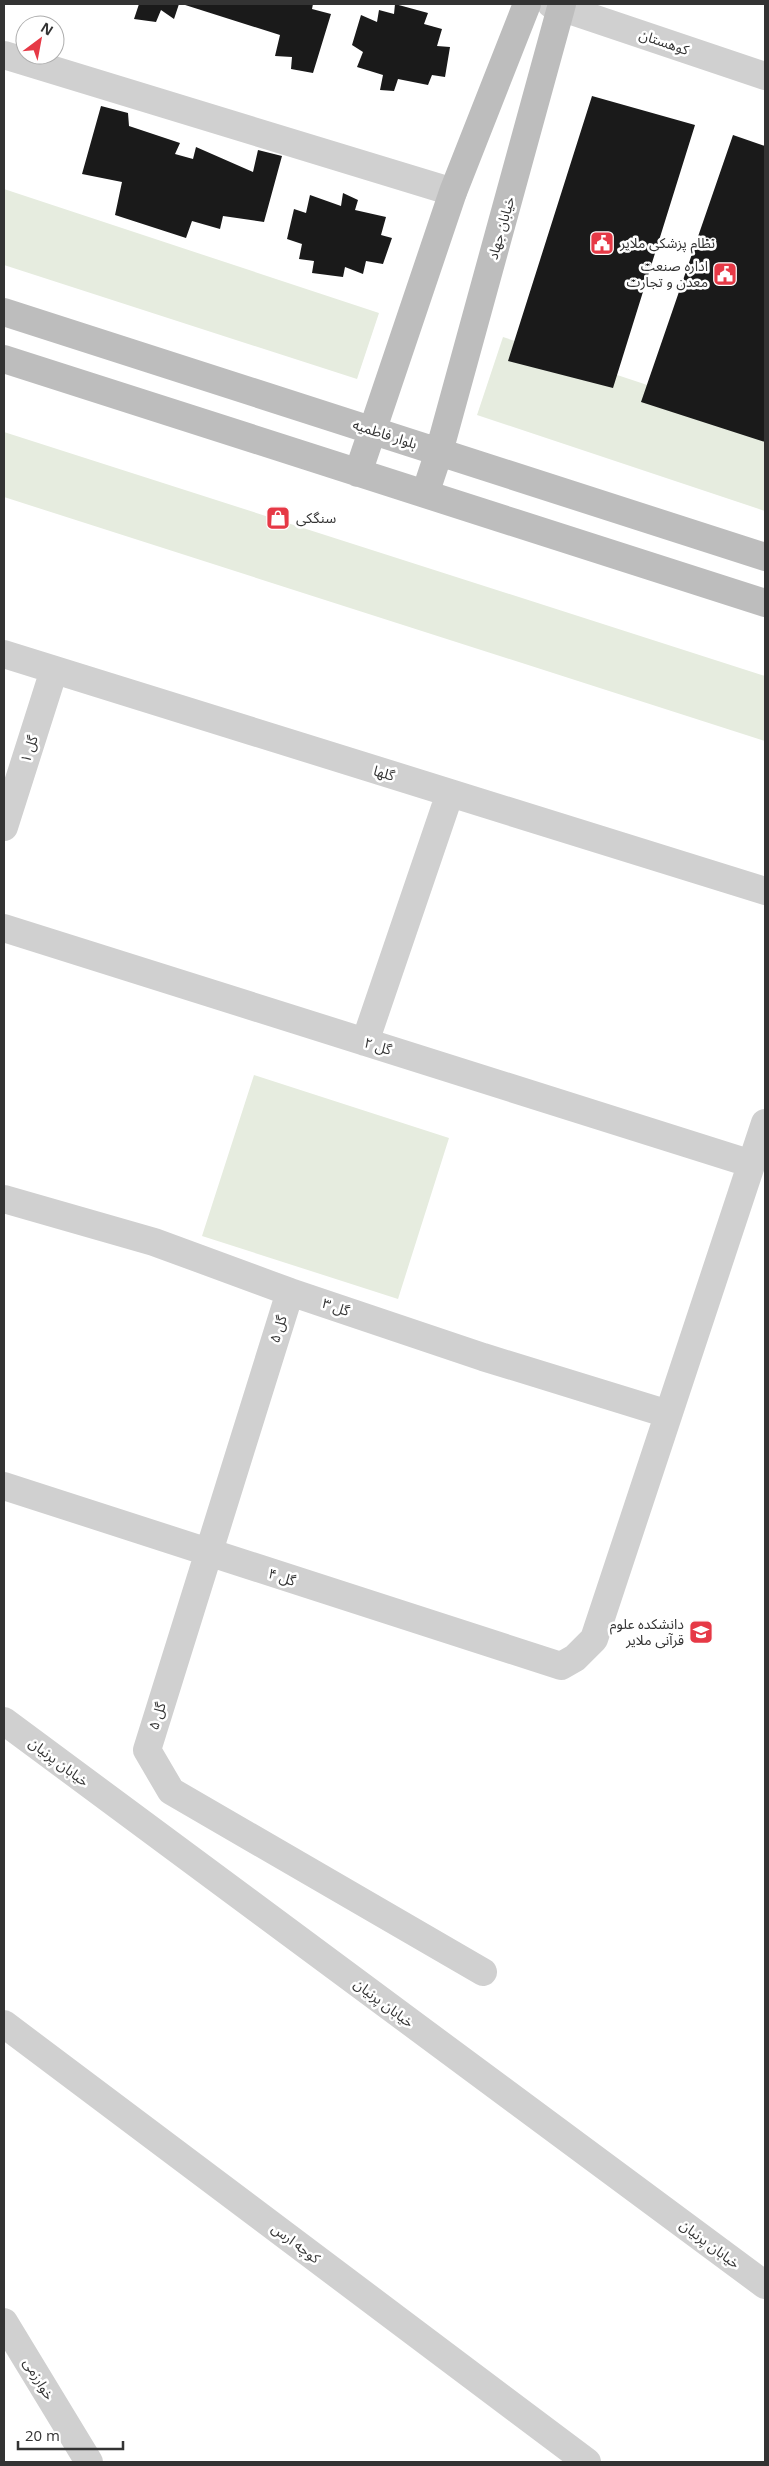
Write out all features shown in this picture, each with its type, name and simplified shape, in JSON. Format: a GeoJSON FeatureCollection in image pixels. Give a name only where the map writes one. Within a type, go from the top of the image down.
{"type":"FeatureCollection","features":[{"type":"Feature","properties":{"kind":"main road"},"geometry":{"type":"LineString","coordinates":[[358,473],[453,192],[527,4]]}},
{"type":"Feature","properties":{"kind":"main road","name":"خیابان جهاد"},"geometry":{"type":"LineString","coordinates":[[425,494],[439,452],[559,5]]}},
{"type":"Feature","properties":{"kind":"main road","name":"بلوار فاطمیه"},"geometry":{"type":"LineString","coordinates":[[4,312],[765,557]]}},
{"type":"Feature","properties":{"kind":"main road"},"geometry":{"type":"LineString","coordinates":[[4,359],[765,603]]}},
{"type":"Feature","properties":{"kind":"street","name":"کوهستان"},"geometry":{"type":"LineString","coordinates":[[559,5],[765,76]]}},
{"type":"Feature","properties":{"kind":"street"},"geometry":{"type":"LineString","coordinates":[[4,55],[453,192]]}},
{"type":"Feature","properties":{"kind":"street","name":"گلها"},"geometry":{"type":"LineString","coordinates":[[4,654],[765,891]]}},
{"type":"Feature","properties":{"kind":"street","name":"گل ۱"},"geometry":{"type":"LineString","coordinates":[[4,828],[54,670]]}},
{"type":"Feature","properties":{"kind":"street"},"geometry":{"type":"LineString","coordinates":[[365,1042],[450,793]]}},
{"type":"Feature","properties":{"kind":"street","name":"گل ۲"},"geometry":{"type":"LineString","coordinates":[[4,928],[752,1164]]}},
{"type":"Feature","properties":{"kind":"street"},"geometry":{"type":"LineString","coordinates":[[668,1414],[765,1123]]}},
{"type":"Feature","properties":{"kind":"street","name":"گل ۳"},"geometry":{"type":"LineString","coordinates":[[4,1199],[154,1242],[290,1292],[482,1358],[668,1414]]}},
{"type":"Feature","properties":{"kind":"street","name":"گل ۵"},"geometry":{"type":"LineString","coordinates":[[290,1292],[147,1750],[171,1791],[483,1972]]}},
{"type":"Feature","properties":{"kind":"street","name":"گل ۴"},"geometry":{"type":"LineString","coordinates":[[4,1486],[208,1554],[561,1666],[576,1658],[594,1638],[668,1414]]}},
{"type":"Feature","properties":{"kind":"street","name":"خیابان پرنیان"},"geometry":{"type":"LineString","coordinates":[[4,1721],[765,2285]]}},
{"type":"Feature","properties":{"kind":"street","name":"کوچه ارس"},"geometry":{"type":"LineString","coordinates":[[4,2024],[587,2462]]}},
{"type":"Feature","properties":{"kind":"street","name":"خوارزمی"},"geometry":{"type":"LineString","coordinates":[[4,2322],[89,2462]]}},
{"type":"Feature","properties":{"kind":"shaded area"},"geometry":{"type":"Polygon","coordinates":[[[4,189],[379,313],[357,379],[4,265],[4,189]]]}},
{"type":"Feature","properties":{"kind":"shaded area"},"geometry":{"type":"Polygon","coordinates":[[[503,337],[765,424],[765,511],[477,415],[503,337]]]}},
{"type":"Feature","properties":{"kind":"shaded area"},"geometry":{"type":"Polygon","coordinates":[[[4,432],[765,676],[765,741],[4,497],[4,432]]]}},
{"type":"Feature","properties":{"kind":"shaded area"},"geometry":{"type":"Polygon","coordinates":[[[254,1075],[449,1138],[398,1299],[202,1236],[254,1075]]]}},
{"type":"Feature","properties":{"kind":"building"},"geometry":{"type":"Polygon","coordinates":[[[139,4],[179,4],[174,19],[161,10],[156,22],[134,19],[139,4]]]}},
{"type":"Feature","properties":{"kind":"building"},"geometry":{"type":"Polygon","coordinates":[[[182,4],[313,4],[312,9],[331,14],[313,73],[291,69],[292,57],[275,56],[280,35],[182,4]]]}},
{"type":"Feature","properties":{"kind":"building"},"geometry":{"type":"Polygon","coordinates":[[[395,4],[428,13],[424,24],[442,29],[437,46],[450,47],[445,77],[432,75],[428,85],[398,79],[394,91],[380,90],[383,75],[357,67],[363,52],[352,45],[361,15],[377,22],[379,10],[394,14],[395,4]]]}},
{"type":"Feature","properties":{"kind":"building","name":"نظام پزشکی ملایر"},"geometry":{"type":"Polygon","coordinates":[[[592,96],[695,125],[613,388],[508,361],[592,96]]]}},
{"type":"Feature","properties":{"kind":"building"},"geometry":{"type":"Polygon","coordinates":[[[101,106],[128,113],[129,126],[180,143],[175,154],[193,159],[196,147],[253,172],[258,150],[282,156],[264,222],[223,216],[220,229],[192,221],[186,238],[115,215],[122,182],[82,174],[101,106]]]}},
{"type":"Feature","properties":{"kind":"building","name":"اداره صنعت معدن و تجارت"},"geometry":{"type":"Polygon","coordinates":[[[733,135],[765,146],[765,442],[641,402],[733,135]]]}},
{"type":"Feature","properties":{"kind":"building"},"geometry":{"type":"Polygon","coordinates":[[[343,193],[358,200],[355,210],[386,217],[381,235],[392,238],[383,264],[366,261],[363,274],[345,267],[343,277],[312,273],[314,261],[299,259],[302,244],[287,239],[294,209],[306,213],[310,195],[341,206],[343,193]]]}},
{"type":"Feature","properties":{"kind":"place","name":"نظام پزشکی ملایر"},"geometry":{"type":"Point","coordinates":[602,243]}},
{"type":"Feature","properties":{"kind":"place","name":"اداره صنعت معدن و تجارت"},"geometry":{"type":"Point","coordinates":[725,274]}},
{"type":"Feature","properties":{"kind":"place","name":"سنگکی"},"geometry":{"type":"Point","coordinates":[278,518]}},
{"type":"Feature","properties":{"kind":"place","name":"دانشکده علوم قرآنی ملایر"},"geometry":{"type":"Point","coordinates":[701,1632]}}]}
